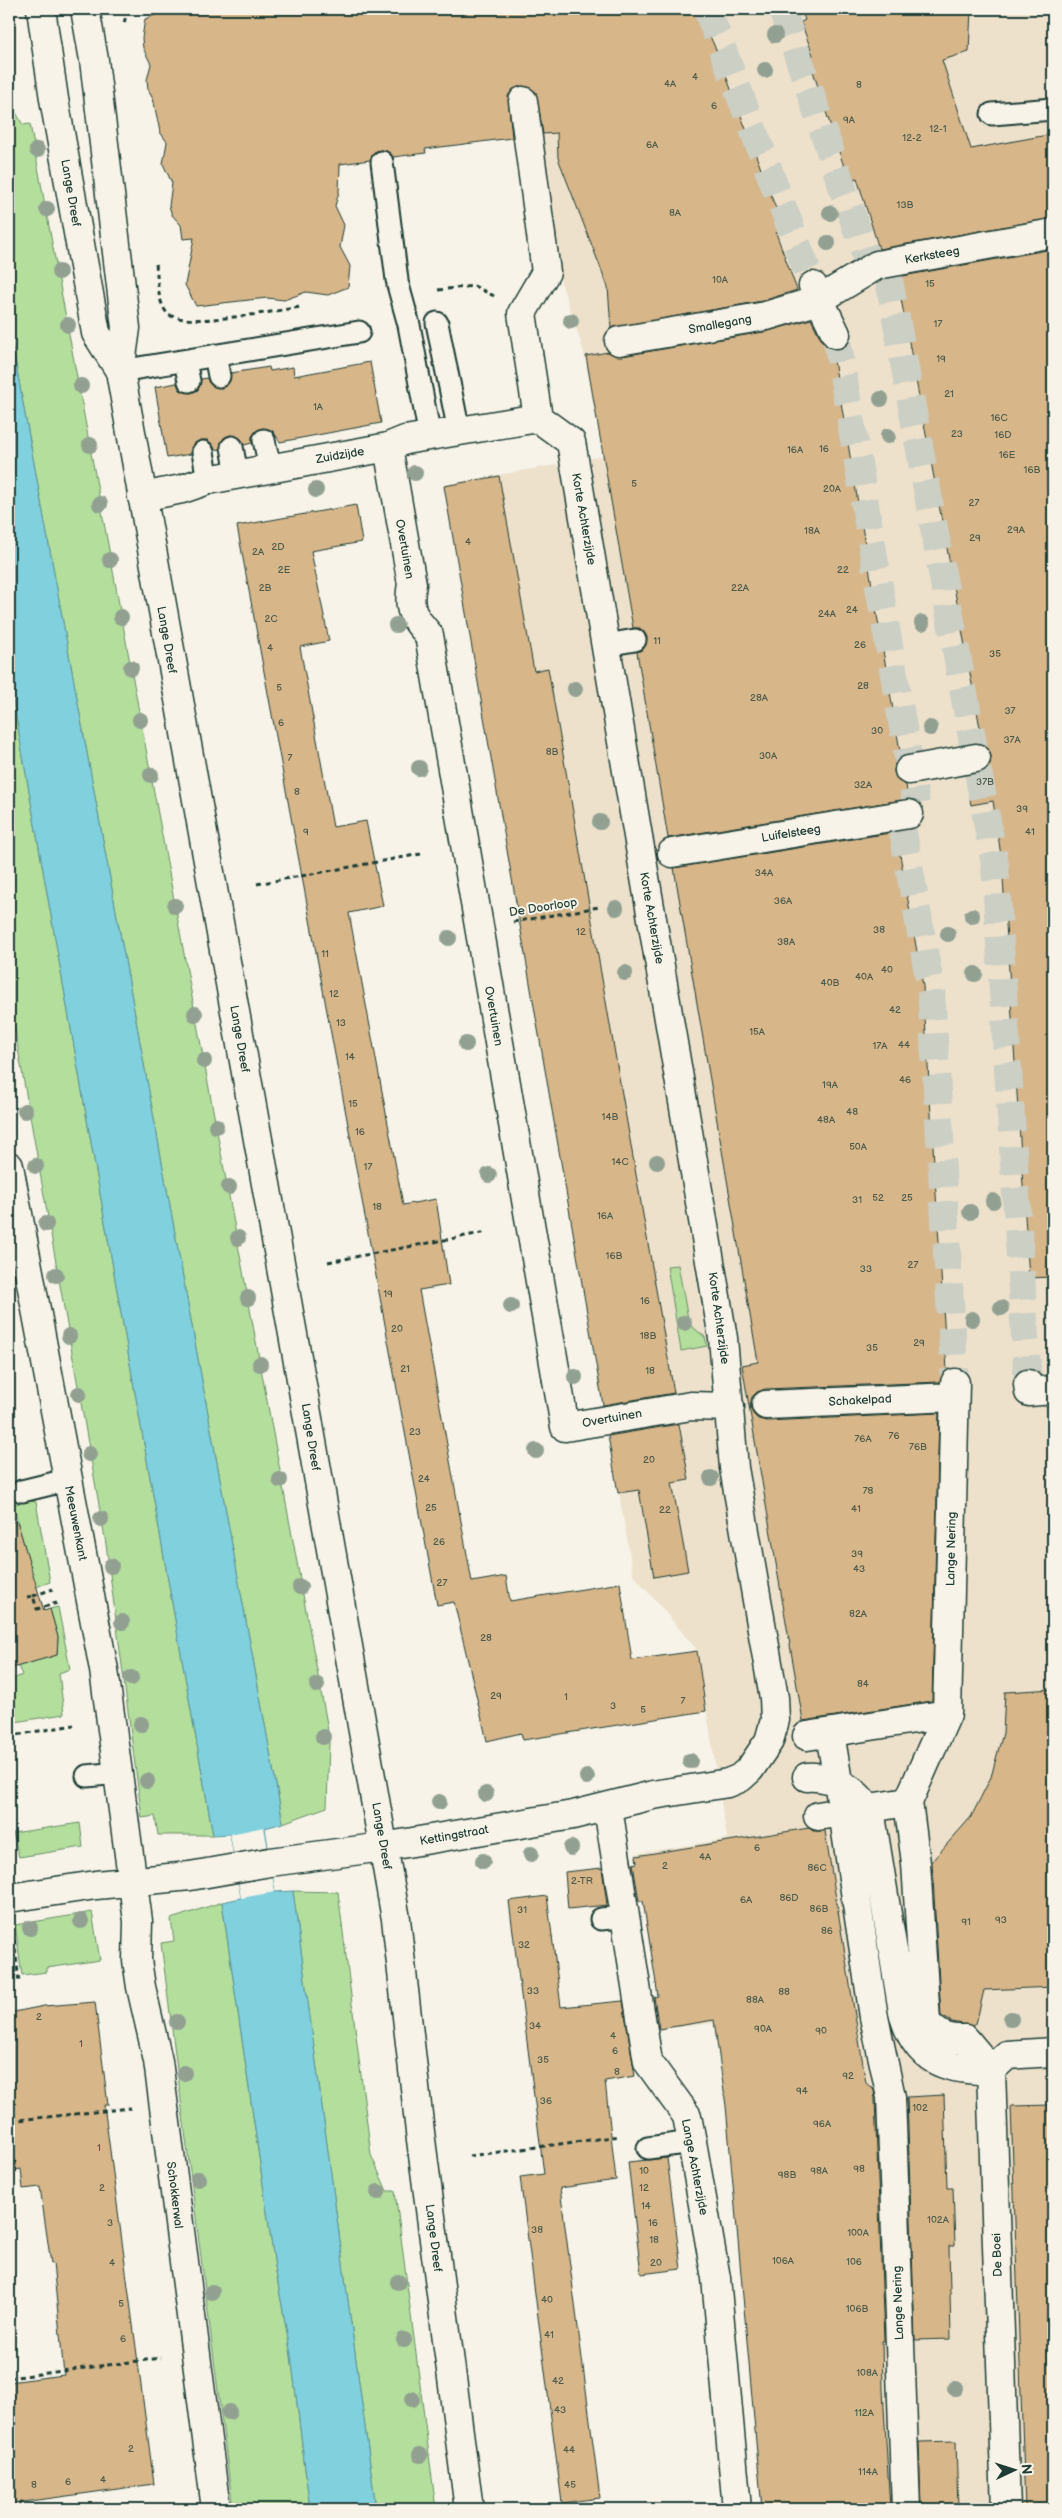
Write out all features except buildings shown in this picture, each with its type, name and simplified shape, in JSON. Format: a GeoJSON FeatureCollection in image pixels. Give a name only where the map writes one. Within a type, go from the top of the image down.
{"type":"FeatureCollection","features":[{"type":"Feature","properties":{"kind":"street","name":"Lange Dreef"},"geometry":{"type":"LineString","coordinates":[[40,9],[96,333],[120,371]]}},
{"type":"Feature","properties":{"kind":"street","name":"Lange Dreef"},"geometry":{"type":"LineString","coordinates":[[85,9],[94,60],[126,328],[120,371],[396,1919],[420,2132],[469,2509]]}},
{"type":"Feature","properties":{"kind":"street"},"geometry":{"type":"LineString","coordinates":[[523,101],[546,272],[522,313],[538,418]]}},
{"type":"Feature","properties":{"kind":"street","name":"Kerksteeg"},"geometry":{"type":"LineString","coordinates":[[816,293],[877,265],[1053,233]]}},
{"type":"Feature","properties":{"kind":"street"},"geometry":{"type":"LineString","coordinates":[[816,293],[836,334]]}},
{"type":"Feature","properties":{"kind":"street","name":"Smallegang"},"geometry":{"type":"LineString","coordinates":[[619,341],[766,316],[816,293]]}},
{"type":"Feature","properties":{"kind":"street","name":"Zuidzijde"},"geometry":{"type":"LineString","coordinates":[[142,497],[182,489],[208,480],[237,474],[388,447],[405,440],[538,418]]}},
{"type":"Feature","properties":{"kind":"street","name":"Korte Achterzijde"},"geometry":{"type":"LineString","coordinates":[[538,418],[570,442],[724,1338],[734,1468],[774,1698],[774,1728],[761,1755]]}},
{"type":"Feature","properties":{"kind":"street","name":"Overtuinen"},"geometry":{"type":"LineString","coordinates":[[388,447],[412,584],[409,598],[412,616],[429,635],[565,1426],[690,1406],[730,1407]]}},
{"type":"Feature","properties":{"kind":"street"},"geometry":{"type":"LineString","coordinates":[[909,770],[976,758]]}},
{"type":"Feature","properties":{"kind":"street","name":"Luifelsteeg"},"geometry":{"type":"LineString","coordinates":[[672,853],[909,814]]}},
{"type":"Feature","properties":{"kind":"street","name":"Meeuwenkant"},"geometry":{"type":"LineString","coordinates":[[9,1166],[104,1670],[133,1882]]}},
{"type":"Feature","properties":{"kind":"street","name":"Schakelpad"},"geometry":{"type":"LineString","coordinates":[[766,1405],[955,1390]]}},
{"type":"Feature","properties":{"kind":"street","name":"Lange Nering"},"geometry":{"type":"LineString","coordinates":[[955,1390],[947,1714],[908,1802],[916,1862],[921,2032],[928,2056],[960,2069],[991,2070]]}},
{"type":"Feature","properties":{"kind":"street","name":"Lange Nering"},"geometry":{"type":"LineString","coordinates":[[906,2509],[891,2097],[874,2017],[839,1813],[822,1779],[818,1734],[947,1714]]}},
{"type":"Feature","properties":{"kind":"street","name":"Kettingstraat"},"geometry":{"type":"LineString","coordinates":[[9,1898],[384,1847],[573,1816],[653,1795],[728,1783],[740,1778],[761,1755]]}},
{"type":"Feature","properties":{"kind":"street","name":"Lange Nering"},"geometry":{"type":"LineString","coordinates":[[822,1779],[858,1796],[839,1813]]}},
{"type":"Feature","properties":{"kind":"street"},"geometry":{"type":"LineString","coordinates":[[839,1813],[908,1802]]}},
{"type":"Feature","properties":{"kind":"street","name":"Lange Achterzijde"},"geometry":{"type":"LineString","coordinates":[[608,1808],[648,2062],[687,2116],[692,2142],[716,2278],[736,2509]]}},
{"type":"Feature","properties":{"kind":"street","name":"Lange Nering"},"geometry":{"type":"LineString","coordinates":[[839,1813],[874,1823],[902,2012],[908,2032],[921,2032],[951,2039],[965,2039],[991,2070]]}},
{"type":"Feature","properties":{"kind":"street","name":"Schokkerwal"},"geometry":{"type":"LineString","coordinates":[[133,1882],[138,1921],[137,1960],[140,1987],[158,2061],[216,2509]]}},
{"type":"Feature","properties":{"kind":"street","name":"Lange Nering"},"geometry":{"type":"LineString","coordinates":[[891,2097],[921,2032]]}},
{"type":"Feature","properties":{"kind":"street"},"geometry":{"type":"LineString","coordinates":[[991,2070],[1007,2055],[1053,2052]]}},
{"type":"Feature","properties":{"kind":"street","name":"De Boei"},"geometry":{"type":"LineString","coordinates":[[991,2070],[1006,2509]]}},
{"type":"Feature","properties":{"kind":"lane"},"geometry":{"type":"LineString","coordinates":[[992,114],[1053,109]]}},
{"type":"Feature","properties":{"kind":"lane"},"geometry":{"type":"LineString","coordinates":[[382,162],[399,287],[409,324],[430,437]]}},
{"type":"Feature","properties":{"kind":"lane"},"geometry":{"type":"LineString","coordinates":[[437,323],[459,432]]}},
{"type":"Feature","properties":{"kind":"lane"},"geometry":{"type":"LineString","coordinates":[[120,371],[187,371],[249,359],[359,332]]}},
{"type":"Feature","properties":{"kind":"lane"},"geometry":{"type":"LineString","coordinates":[[264,440],[270,468]]}},
{"type":"Feature","properties":{"kind":"lane"},"geometry":{"type":"LineString","coordinates":[[232,447],[237,474]]}},
{"type":"Feature","properties":{"kind":"lane"},"geometry":{"type":"LineString","coordinates":[[203,452],[208,480]]}},
{"type":"Feature","properties":{"kind":"lane"},"geometry":{"type":"LineString","coordinates":[[606,645],[635,640]]}},
{"type":"Feature","properties":{"kind":"lane"},"geometry":{"type":"LineString","coordinates":[[22,1491],[67,1480]]}},
{"type":"Feature","properties":{"kind":"lane"},"geometry":{"type":"LineString","coordinates":[[87,1776],[118,1773]]}},
{"type":"Feature","properties":{"kind":"lane"},"geometry":{"type":"LineString","coordinates":[[648,2148],[692,2142]]}},
{"type":"Feature","properties":{"kind":"path"},"geometry":{"type":"LineString","coordinates":[[124,31],[128,9]]}},
{"type":"Feature","properties":{"kind":"path"},"geometry":{"type":"LineString","coordinates":[[155,258],[161,301],[167,313],[177,319],[203,320],[308,306]]}},
{"type":"Feature","properties":{"kind":"path"},"geometry":{"type":"LineString","coordinates":[[399,287],[474,286],[488,292]]}},
{"type":"Feature","properties":{"kind":"path"},"geometry":{"type":"LineString","coordinates":[[257,884],[421,854]]}},
{"type":"Feature","properties":{"kind":"path","name":"De Doorloop"},"geometry":{"type":"LineString","coordinates":[[510,922],[599,907]]}},
{"type":"Feature","properties":{"kind":"path"},"geometry":{"type":"LineString","coordinates":[[328,1262],[487,1232]]}},
{"type":"Feature","properties":{"kind":"path"},"geometry":{"type":"LineString","coordinates":[[27,1597],[53,1589]]}},
{"type":"Feature","properties":{"kind":"path"},"geometry":{"type":"LineString","coordinates":[[32,1596],[37,1609],[58,1602]]}},
{"type":"Feature","properties":{"kind":"path"},"geometry":{"type":"LineString","coordinates":[[9,1736],[74,1725]]}},
{"type":"Feature","properties":{"kind":"path"},"geometry":{"type":"LineString","coordinates":[[12,1925],[19,1982]]}},
{"type":"Feature","properties":{"kind":"path"},"geometry":{"type":"LineString","coordinates":[[9,2175],[16,2174],[10,2121],[126,2108]]}},
{"type":"Feature","properties":{"kind":"path"},"geometry":{"type":"LineString","coordinates":[[469,2156],[630,2134]]}},
{"type":"Feature","properties":{"kind":"path"},"geometry":{"type":"LineString","coordinates":[[9,2378],[157,2359]]}},
{"type":"Feature","properties":{"kind":"shaded area"},"geometry":{"type":"Polygon","coordinates":[[[497,9],[1053,9],[1053,2509],[761,2509],[726,2104],[714,2023],[663,2029],[635,1854],[727,1839],[697,1650],[633,1574],[444,485],[603,456],[585,356],[514,138],[497,9]]]}},
{"type":"Feature","properties":{"kind":"green space"},"geometry":{"type":"Polygon","coordinates":[[[9,100],[23,125],[30,124],[327,1724],[329,1742],[327,1807],[283,1823],[9,327],[9,100]]]}},
{"type":"Feature","properties":{"kind":"green space"},"geometry":{"type":"Polygon","coordinates":[[[9,677],[213,1835],[158,1835],[155,1816],[142,1818],[106,1544],[9,998],[9,677]]]}},
{"type":"Feature","properties":{"kind":"green space"},"geometry":{"type":"Polygon","coordinates":[[[678,1265],[689,1324],[705,1337],[707,1346],[681,1351],[667,1266],[678,1265]]]}},
{"type":"Feature","properties":{"kind":"green space"},"geometry":{"type":"Polygon","coordinates":[[[25,1500],[36,1502],[50,1582],[36,1587],[13,1505],[25,1500]]]}},
{"type":"Feature","properties":{"kind":"green space"},"geometry":{"type":"Polygon","coordinates":[[[58,1607],[70,1669],[59,1673],[64,1714],[9,1723],[9,1681],[22,1675],[18,1666],[57,1655],[58,1637],[50,1609],[58,1607]]]}},
{"type":"Feature","properties":{"kind":"green space"},"geometry":{"type":"Polygon","coordinates":[[[80,1823],[83,1847],[19,1857],[13,1833],[80,1823]]]}},
{"type":"Feature","properties":{"kind":"green space"},"geometry":{"type":"Polygon","coordinates":[[[293,1891],[338,1892],[371,2155],[387,2191],[395,2191],[436,2509],[376,2509],[293,1891]]]}},
{"type":"Feature","properties":{"kind":"green space"},"geometry":{"type":"Polygon","coordinates":[[[222,1902],[275,2267],[291,2355],[310,2509],[233,2509],[161,1943],[174,1941],[171,1919],[222,1902]]]}},
{"type":"Feature","properties":{"kind":"green space"},"geometry":{"type":"Polygon","coordinates":[[[92,1912],[100,1960],[47,1968],[47,1972],[22,1975],[15,1925],[92,1912]]]}},
{"type":"Feature","properties":{"kind":"water"},"geometry":{"type":"Polygon","coordinates":[[[9,327],[283,1823],[265,1828],[275,1892],[293,1891],[376,2509],[310,2509],[291,2355],[275,2267],[222,1902],[241,1898],[230,1834],[213,1835],[9,677],[9,327]]]}},
{"type":"Feature","properties":{"kind":"pier"},"geometry":{"type":"Polygon","coordinates":[[[264,1827],[275,1892],[241,1898],[230,1834],[264,1827]]]}},
{"type":"Feature","properties":{"kind":"tunnel"},"geometry":{"type":"LineString","coordinates":[[707,9],[813,286]]}},
{"type":"Feature","properties":{"kind":"tunnel"},"geometry":{"type":"LineString","coordinates":[[782,9],[866,257]]}},
{"type":"Feature","properties":{"kind":"tunnel"},"geometry":{"type":"LineString","coordinates":[[888,274],[995,865],[1028,1384]]}},
{"type":"Feature","properties":{"kind":"tunnel"},"geometry":{"type":"LineString","coordinates":[[836,334],[916,804]]}},
{"type":"Feature","properties":{"kind":"tunnel"},"geometry":{"type":"LineString","coordinates":[[902,826],[931,990],[955,1383]]}}]}
